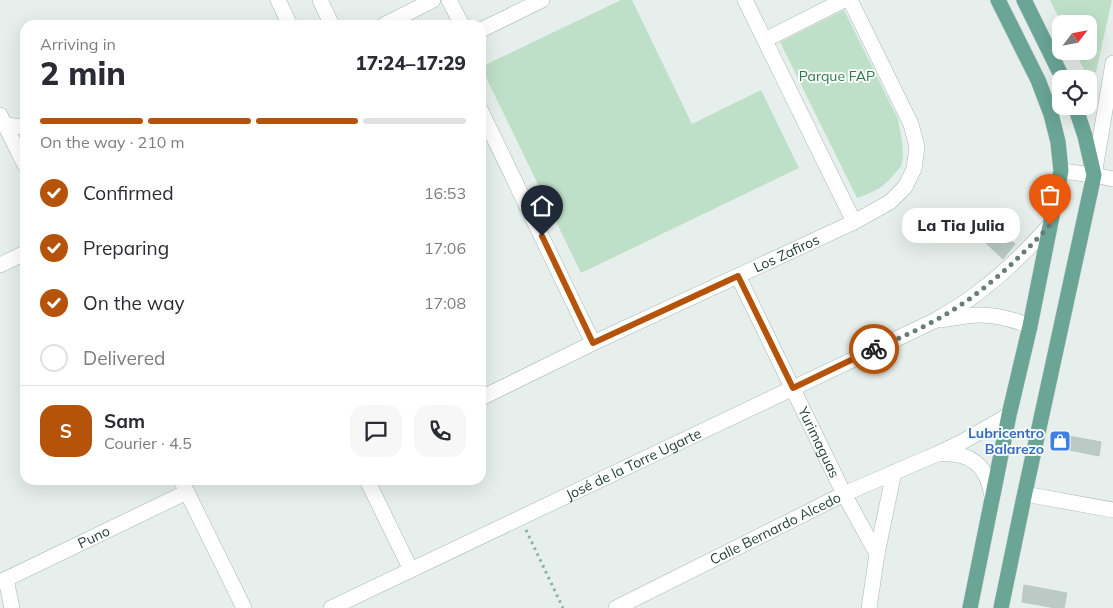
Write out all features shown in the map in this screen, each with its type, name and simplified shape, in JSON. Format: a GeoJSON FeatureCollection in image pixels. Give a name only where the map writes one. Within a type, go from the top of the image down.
{"type":"FeatureCollection","features":[{"type":"Feature","properties":{"kind":"main road"},"geometry":{"type":"LineString","coordinates":[[970,608],[1061,171],[1058,142],[1051,114],[1038,80],[998,0]]}},
{"type":"Feature","properties":{"kind":"main road"},"geometry":{"type":"LineString","coordinates":[[1024,0],[1059,70]]}},
{"type":"Feature","properties":{"kind":"main road"},"geometry":{"type":"LineString","coordinates":[[1002,608],[1094,175],[1078,115]]}},
{"type":"Feature","properties":{"kind":"street"},"geometry":{"type":"LineString","coordinates":[[278,0],[288,20]]}},
{"type":"Feature","properties":{"kind":"street"},"geometry":{"type":"LineString","coordinates":[[394,20],[433,0]]}},
{"type":"Feature","properties":{"kind":"street"},"geometry":{"type":"LineString","coordinates":[[450,0],[460,20]]}},
{"type":"Feature","properties":{"kind":"street"},"geometry":{"type":"LineString","coordinates":[[486,28],[542,0]]}},
{"type":"Feature","properties":{"kind":"street"},"geometry":{"type":"LineString","coordinates":[[745,0],[854,222]]}},
{"type":"Feature","properties":{"kind":"street"},"geometry":{"type":"LineString","coordinates":[[765,40],[844,0]]}},
{"type":"Feature","properties":{"kind":"street","name":"Los Zafiros"},"geometry":{"type":"LineString","coordinates":[[486,396],[593,343],[854,222],[890,202],[906,187],[914,169],[917,146],[911,124],[850,0]]}},
{"type":"Feature","properties":{"kind":"street"},"geometry":{"type":"LineString","coordinates":[[325,2],[330,20]]}},
{"type":"Feature","properties":{"kind":"street"},"geometry":{"type":"LineString","coordinates":[[1094,175],[1113,63]]}},
{"type":"Feature","properties":{"kind":"street"},"geometry":{"type":"LineString","coordinates":[[2,120],[20,125]]}},
{"type":"Feature","properties":{"kind":"street"},"geometry":{"type":"LineString","coordinates":[[2,120],[20,155]]}},
{"type":"Feature","properties":{"kind":"street"},"geometry":{"type":"LineString","coordinates":[[486,121],[593,343]]}},
{"type":"Feature","properties":{"kind":"street"},"geometry":{"type":"LineString","coordinates":[[1061,171],[1113,179]]}},
{"type":"Feature","properties":{"kind":"street","name":"José de la Torre Ugarte"},"geometry":{"type":"LineString","coordinates":[[331,608],[936,320],[985,288],[1028,249],[1050,225]]}},
{"type":"Feature","properties":{"kind":"street"},"geometry":{"type":"LineString","coordinates":[[0,265],[20,255]]}},
{"type":"Feature","properties":{"kind":"street","name":"Yurimaguas"},"geometry":{"type":"LineString","coordinates":[[738,276],[844,494],[877,554]]}},
{"type":"Feature","properties":{"kind":"street","name":"José de la Torre Ugarte"},"geometry":{"type":"LineString","coordinates":[[936,320],[976,315],[994,316],[1030,326]]}},
{"type":"Feature","properties":{"kind":"street","name":"Calle Bernardo Alcedo"},"geometry":{"type":"LineString","coordinates":[[616,608],[844,494],[970,438],[1009,415]]}},
{"type":"Feature","properties":{"kind":"street","name":"Calle Bernardo Alcedo"},"geometry":{"type":"LineString","coordinates":[[937,454],[950,453],[964,456],[975,462],[988,477],[992,496]]}},
{"type":"Feature","properties":{"kind":"street"},"geometry":{"type":"LineString","coordinates":[[869,608],[877,554],[894,472]]}},
{"type":"Feature","properties":{"kind":"street"},"geometry":{"type":"LineString","coordinates":[[369,485],[410,570]]}},
{"type":"Feature","properties":{"kind":"street"},"geometry":{"type":"LineString","coordinates":[[184,486],[244,608]]}},
{"type":"Feature","properties":{"kind":"street","name":"Puno"},"geometry":{"type":"LineString","coordinates":[[3,581],[184,486]]}},
{"type":"Feature","properties":{"kind":"street"},"geometry":{"type":"LineString","coordinates":[[1025,494],[1113,510]]}},
{"type":"Feature","properties":{"kind":"street"},"geometry":{"type":"LineString","coordinates":[[3,581],[12,608]]}},
{"type":"Feature","properties":{"kind":"path"},"geometry":{"type":"LineString","coordinates":[[520,518],[564,608]]}},
{"type":"Feature","properties":{"kind":"green space"},"geometry":{"type":"Polygon","coordinates":[[[621,0],[632,0],[692,124],[761,90],[799,168],[581,273],[486,77],[486,65],[621,0]]]}},
{"type":"Feature","properties":{"kind":"green space"},"geometry":{"type":"Polygon","coordinates":[[[1050,0],[1112,0],[1096,70],[1084,70],[1079,60],[1098,60],[1098,15],[1058,15],[1050,0]]]}},
{"type":"Feature","properties":{"kind":"green space","name":"Parque FAP"},"geometry":{"type":"Polygon","coordinates":[[[844,10],[898,119],[903,149],[901,166],[888,182],[869,194],[857,198],[780,42],[844,10]]]}},
{"type":"Feature","properties":{"kind":"building"},"geometry":{"type":"Polygon","coordinates":[[[983,217],[1015,244],[1003,259],[972,230],[983,217]]]}},
{"type":"Feature","properties":{"kind":"building"},"geometry":{"type":"Polygon","coordinates":[[[1058,434],[1101,442],[1099,456],[1055,447],[1058,434]]]}},
{"type":"Feature","properties":{"kind":"building"},"geometry":{"type":"Polygon","coordinates":[[[1024,585],[1067,593],[1064,608],[1022,602],[1024,585]]]}},
{"type":"Feature","properties":{"kind":"way so far"},"geometry":{"type":"LineString","coordinates":[[874,349],[936,320],[961,305],[1007,269],[1050,225]]}},
{"type":"Feature","properties":{"kind":"place","name":"La Tia Julia"},"geometry":{"type":"Point","coordinates":[1050,225]}},
{"type":"Feature","properties":{"kind":"place","name":"Lubricentro Balarezo"},"geometry":{"type":"Point","coordinates":[1060,441]}},
{"type":"Feature","properties":{"kind":"route"},"geometry":{"type":"LineString","coordinates":[[542,236],[593,343],[738,276],[793,388],[874,349]]}}]}
